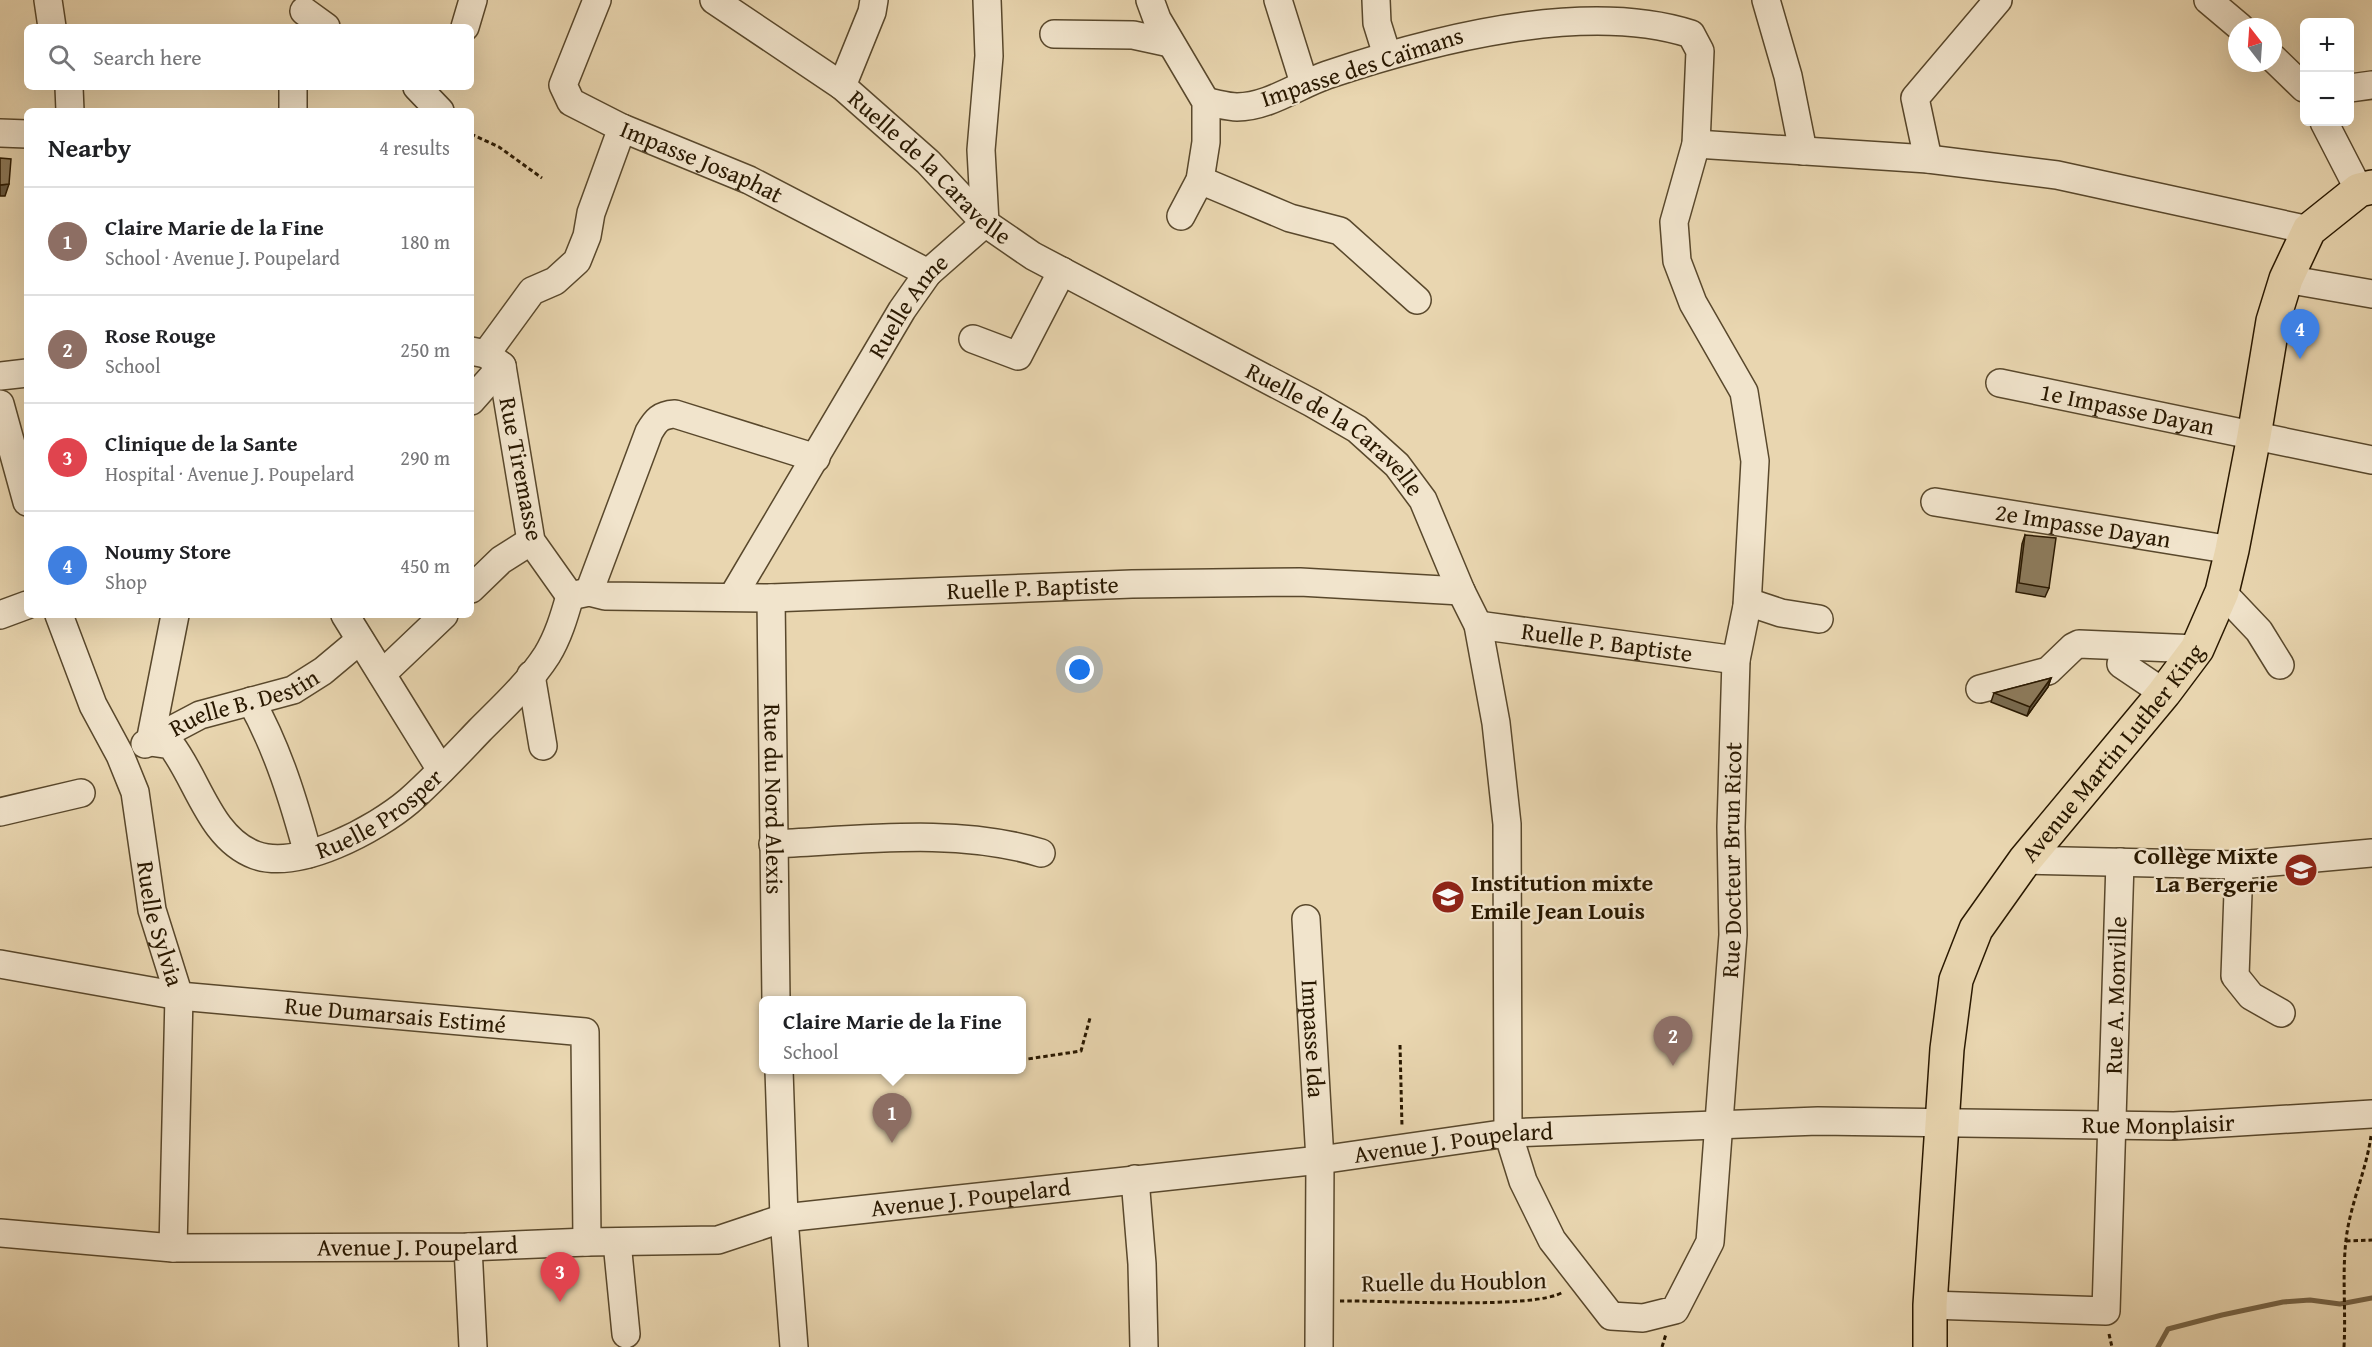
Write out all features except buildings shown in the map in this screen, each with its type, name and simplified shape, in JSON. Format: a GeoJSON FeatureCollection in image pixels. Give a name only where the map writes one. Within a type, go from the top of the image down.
{"type":"FeatureCollection","features":[{"type":"Feature","properties":{"kind":"main road","name":"Avenue Martin Luther King"},"geometry":{"type":"LineString","coordinates":[[1930,1347],[1930,1305],[1947,1049],[1956,980],[1976,929],[2025,860],[2164,693],[2197,649],[2222,592],[2254,436],[2273,321],[2286,279],[2309,230],[2365,188]]}},
{"type":"Feature","properties":{"kind":"street"},"geometry":{"type":"LineString","coordinates":[[48,0],[52,24]]}},
{"type":"Feature","properties":{"kind":"street"},"geometry":{"type":"LineString","coordinates":[[466,24],[473,0]]}},
{"type":"Feature","properties":{"kind":"street","name":"Impasse Josaphat"},"geometry":{"type":"LineString","coordinates":[[597,0],[563,85],[565,94],[571,102],[622,128],[749,180],[928,273]]}},
{"type":"Feature","properties":{"kind":"street","name":"Ruelle de la Caravelle"},"geometry":{"type":"LineString","coordinates":[[714,0],[842,86],[928,162],[985,223],[1062,272],[1312,403],[1357,429],[1398,465],[1423,500],[1461,591],[1478,625],[1496,723],[1506,824],[1508,1133]]}},
{"type":"Feature","properties":{"kind":"street"},"geometry":{"type":"LineString","coordinates":[[842,86],[872,12],[874,0]]}},
{"type":"Feature","properties":{"kind":"street"},"geometry":{"type":"LineString","coordinates":[[985,223],[981,150],[989,56],[987,0]]}},
{"type":"Feature","properties":{"kind":"street"},"geometry":{"type":"LineString","coordinates":[[1150,0],[1170,43],[1206,102],[1206,142],[1200,180],[1181,216]]}},
{"type":"Feature","properties":{"kind":"street"},"geometry":{"type":"LineString","coordinates":[[1278,0],[1304,83]]}},
{"type":"Feature","properties":{"kind":"street"},"geometry":{"type":"LineString","coordinates":[[1376,0],[1377,23],[1388,55]]}},
{"type":"Feature","properties":{"kind":"street"},"geometry":{"type":"LineString","coordinates":[[1766,0],[1788,76],[1803,151]]}},
{"type":"Feature","properties":{"kind":"street"},"geometry":{"type":"LineString","coordinates":[[1928,159],[1914,98],[1998,0]]}},
{"type":"Feature","properties":{"kind":"street"},"geometry":{"type":"LineString","coordinates":[[2208,0],[2229,18]]}},
{"type":"Feature","properties":{"kind":"street"},"geometry":{"type":"LineString","coordinates":[[304,10],[322,24]]}},
{"type":"Feature","properties":{"kind":"street","name":"Impasse des Caïmans"},"geometry":{"type":"LineString","coordinates":[[1206,102],[1237,107],[1272,99],[1304,83],[1458,34],[1531,18],[1591,14],[1648,20],[1691,34],[1700,51],[1696,144]]}},
{"type":"Feature","properties":{"kind":"street"},"geometry":{"type":"LineString","coordinates":[[1054,34],[1132,35],[1170,43]]}},
{"type":"Feature","properties":{"kind":"street"},"geometry":{"type":"LineString","coordinates":[[2282,67],[2300,84]]}},
{"type":"Feature","properties":{"kind":"street"},"geometry":{"type":"LineString","coordinates":[[2354,88],[2372,86]]}},
{"type":"Feature","properties":{"kind":"street"},"geometry":{"type":"LineString","coordinates":[[69,90],[70,108]]}},
{"type":"Feature","properties":{"kind":"street"},"geometry":{"type":"LineString","coordinates":[[293,90],[293,108]]}},
{"type":"Feature","properties":{"kind":"street"},"geometry":{"type":"LineString","coordinates":[[420,90],[437,108]]}},
{"type":"Feature","properties":{"kind":"street"},"geometry":{"type":"LineString","coordinates":[[441,108],[446,90]]}},
{"type":"Feature","properties":{"kind":"street"},"geometry":{"type":"LineString","coordinates":[[2326,126],[2365,188]]}},
{"type":"Feature","properties":{"kind":"street"},"geometry":{"type":"LineString","coordinates":[[474,392],[486,357],[531,291],[555,282],[577,261],[587,236],[591,213],[622,128]]}},
{"type":"Feature","properties":{"kind":"street"},"geometry":{"type":"LineString","coordinates":[[0,133],[24,134]]}},
{"type":"Feature","properties":{"kind":"street"},"geometry":{"type":"LineString","coordinates":[[1696,144],[1928,159],[2057,175],[2309,230]]}},
{"type":"Feature","properties":{"kind":"street","name":"Rue Docteur Brun Ricot"},"geometry":{"type":"LineString","coordinates":[[1508,1133],[1523,1181],[1552,1240],[1611,1316],[1643,1318],[1675,1310],[1710,1242],[1733,935],[1731,826],[1736,660],[1747,606],[1755,461],[1744,392],[1693,303],[1677,261],[1674,222],[1696,144]]}},
{"type":"Feature","properties":{"kind":"street"},"geometry":{"type":"LineString","coordinates":[[1200,180],[1290,218],[1340,231],[1417,300]]}},
{"type":"Feature","properties":{"kind":"street","name":"Ruelle Anne"},"geometry":{"type":"LineString","coordinates":[[733,596],[902,310],[928,273],[985,223]]}},
{"type":"Feature","properties":{"kind":"street"},"geometry":{"type":"LineString","coordinates":[[973,339],[1018,356],[1062,272]]}},
{"type":"Feature","properties":{"kind":"street"},"geometry":{"type":"LineString","coordinates":[[2286,279],[2372,294]]}},
{"type":"Feature","properties":{"kind":"street","name":"Rue Tiremasse"},"geometry":{"type":"LineString","coordinates":[[486,357],[531,541],[588,595]]}},
{"type":"Feature","properties":{"kind":"street"},"geometry":{"type":"LineString","coordinates":[[0,376],[24,373]]}},
{"type":"Feature","properties":{"kind":"street","name":"1e Impasse Dayan"},"geometry":{"type":"LineString","coordinates":[[2000,382],[2372,460]]}},
{"type":"Feature","properties":{"kind":"street"},"geometry":{"type":"LineString","coordinates":[[0,404],[24,491]]}},
{"type":"Feature","properties":{"kind":"street","name":"Ruelle Prosper"},"geometry":{"type":"LineString","coordinates":[[150,742],[171,745],[215,820],[233,842],[255,855],[281,859],[308,854],[335,845],[372,825],[407,802],[441,770],[531,675],[588,595],[650,432],[657,420],[664,415],[675,414],[816,458]]}},
{"type":"Feature","properties":{"kind":"street","name":"2e Impasse Dayan"},"geometry":{"type":"LineString","coordinates":[[1935,502],[2232,550]]}},
{"type":"Feature","properties":{"kind":"street"},"geometry":{"type":"LineString","coordinates":[[474,586],[501,560],[531,541]]}},
{"type":"Feature","properties":{"kind":"street","name":"Ruelle P. Baptiste"},"geometry":{"type":"LineString","coordinates":[[588,595],[771,598],[1155,584],[1300,582],[1461,591]]}},
{"type":"Feature","properties":{"kind":"street"},"geometry":{"type":"LineString","coordinates":[[2222,592],[2259,631],[2280,665]]}},
{"type":"Feature","properties":{"kind":"street","name":"Rue du Nord Alexis"},"geometry":{"type":"LineString","coordinates":[[771,598],[777,996]]}},
{"type":"Feature","properties":{"kind":"street"},"geometry":{"type":"LineString","coordinates":[[1747,606],[1757,605],[1780,613],[1819,619]]}},
{"type":"Feature","properties":{"kind":"street"},"geometry":{"type":"LineString","coordinates":[[0,615],[24,606]]}},
{"type":"Feature","properties":{"kind":"street","name":"Ruelle Sylvia"},"geometry":{"type":"LineString","coordinates":[[60,618],[93,705],[120,754],[138,806],[152,910],[179,996],[173,1248]]}},
{"type":"Feature","properties":{"kind":"street"},"geometry":{"type":"LineString","coordinates":[[150,742],[175,618]]}},
{"type":"Feature","properties":{"kind":"street"},"geometry":{"type":"LineString","coordinates":[[347,618],[441,770]]}},
{"type":"Feature","properties":{"kind":"street"},"geometry":{"type":"LineString","coordinates":[[382,674],[441,618]]}},
{"type":"Feature","properties":{"kind":"street","name":"Ruelle P. Baptiste"},"geometry":{"type":"LineString","coordinates":[[1478,625],[1736,660]]}},
{"type":"Feature","properties":{"kind":"street","name":"Ruelle B. Destin"},"geometry":{"type":"LineString","coordinates":[[120,754],[150,742],[200,715],[294,690],[360,640]]}},
{"type":"Feature","properties":{"kind":"street"},"geometry":{"type":"LineString","coordinates":[[1980,689],[2048,671],[2079,644],[2197,649]]}},
{"type":"Feature","properties":{"kind":"street"},"geometry":{"type":"LineString","coordinates":[[2121,664],[2164,693]]}},
{"type":"Feature","properties":{"kind":"street"},"geometry":{"type":"LineString","coordinates":[[531,675],[543,746]]}},
{"type":"Feature","properties":{"kind":"street"},"geometry":{"type":"LineString","coordinates":[[251,701],[264,724],[278,761],[308,854]]}},
{"type":"Feature","properties":{"kind":"street"},"geometry":{"type":"LineString","coordinates":[[0,812],[81,793]]}},
{"type":"Feature","properties":{"kind":"street"},"geometry":{"type":"LineString","coordinates":[[773,844],[935,837],[1022,847],[1041,853]]}},
{"type":"Feature","properties":{"kind":"street"},"geometry":{"type":"LineString","coordinates":[[2025,860],[2239,865],[2372,853]]}},
{"type":"Feature","properties":{"kind":"street","name":"Rue A. Monville"},"geometry":{"type":"LineString","coordinates":[[1930,1305],[2106,1311],[2120,862]]}},
{"type":"Feature","properties":{"kind":"street"},"geometry":{"type":"LineString","coordinates":[[2239,865],[2235,976],[2251,996],[2281,1013]]}},
{"type":"Feature","properties":{"kind":"street","name":"Impasse Ida"},"geometry":{"type":"LineString","coordinates":[[1306,919],[1320,1160],[1319,1347]]}},
{"type":"Feature","properties":{"kind":"street","name":"Rue Dumarsais Estimé"},"geometry":{"type":"LineString","coordinates":[[0,964],[179,996],[585,1032],[587,1242]]}},
{"type":"Feature","properties":{"kind":"street"},"geometry":{"type":"LineString","coordinates":[[779,1074],[784,1218],[794,1347]]}},
{"type":"Feature","properties":{"kind":"street","name":"Rue Monplaisir"},"geometry":{"type":"LineString","coordinates":[[1943,1122],[2111,1127],[2174,1126],[2372,1113]]}},
{"type":"Feature","properties":{"kind":"street","name":"Avenue J. Poupelard"},"geometry":{"type":"LineString","coordinates":[[0,1233],[173,1248],[468,1247],[717,1240],[784,1218],[1320,1160],[1508,1133],[1720,1123],[1943,1122]]}},
{"type":"Feature","properties":{"kind":"street"},"geometry":{"type":"LineString","coordinates":[[1135,1179],[1142,1264],[1144,1347]]}},
{"type":"Feature","properties":{"kind":"street"},"geometry":{"type":"LineString","coordinates":[[617,1242],[626,1334]]}},
{"type":"Feature","properties":{"kind":"street"},"geometry":{"type":"LineString","coordinates":[[468,1247],[473,1347]]}},
{"type":"Feature","properties":{"kind":"path"},"geometry":{"type":"LineString","coordinates":[[474,135],[499,147],[542,178]]}},
{"type":"Feature","properties":{"kind":"path"},"geometry":{"type":"LineString","coordinates":[[1026,1058],[1081,1051],[1090,1018]]}},
{"type":"Feature","properties":{"kind":"path"},"geometry":{"type":"LineString","coordinates":[[1400,1045],[1402,1147]]}},
{"type":"Feature","properties":{"kind":"path"},"geometry":{"type":"LineString","coordinates":[[2344,1347],[2346,1240],[2354,1196],[2368,1161],[2372,1128]]}},
{"type":"Feature","properties":{"kind":"path"},"geometry":{"type":"LineString","coordinates":[[2346,1240],[2372,1240]]}},
{"type":"Feature","properties":{"kind":"path","name":"Ruelle du Houblon"},"geometry":{"type":"LineString","coordinates":[[1321,1301],[1514,1300],[1556,1297],[1583,1280]]}},
{"type":"Feature","properties":{"kind":"waterway"},"geometry":{"type":"LineString","coordinates":[[2158,1347],[2168,1329],[2222,1315],[2283,1302],[2310,1300],[2340,1304],[2372,1298]]}},
{"type":"Feature","properties":{"kind":"place","name":"Noumy Store"},"geometry":{"type":"Point","coordinates":[2300,359]}},
{"type":"Feature","properties":{"kind":"place","name":"Collège Mixte La Bergerie"},"geometry":{"type":"Point","coordinates":[2301,870]}},
{"type":"Feature","properties":{"kind":"place","name":"Institution mixte Emile Jean Louis"},"geometry":{"type":"Point","coordinates":[1448,897]}},
{"type":"Feature","properties":{"kind":"place","name":"Rose Rouge"},"geometry":{"type":"Point","coordinates":[1673,1066]}},
{"type":"Feature","properties":{"kind":"place","name":"Claire Marie de la Fine"},"geometry":{"type":"Point","coordinates":[892,1143]}},
{"type":"Feature","properties":{"kind":"place","name":"Clinique de la Sante"},"geometry":{"type":"Point","coordinates":[560,1302]}}]}
